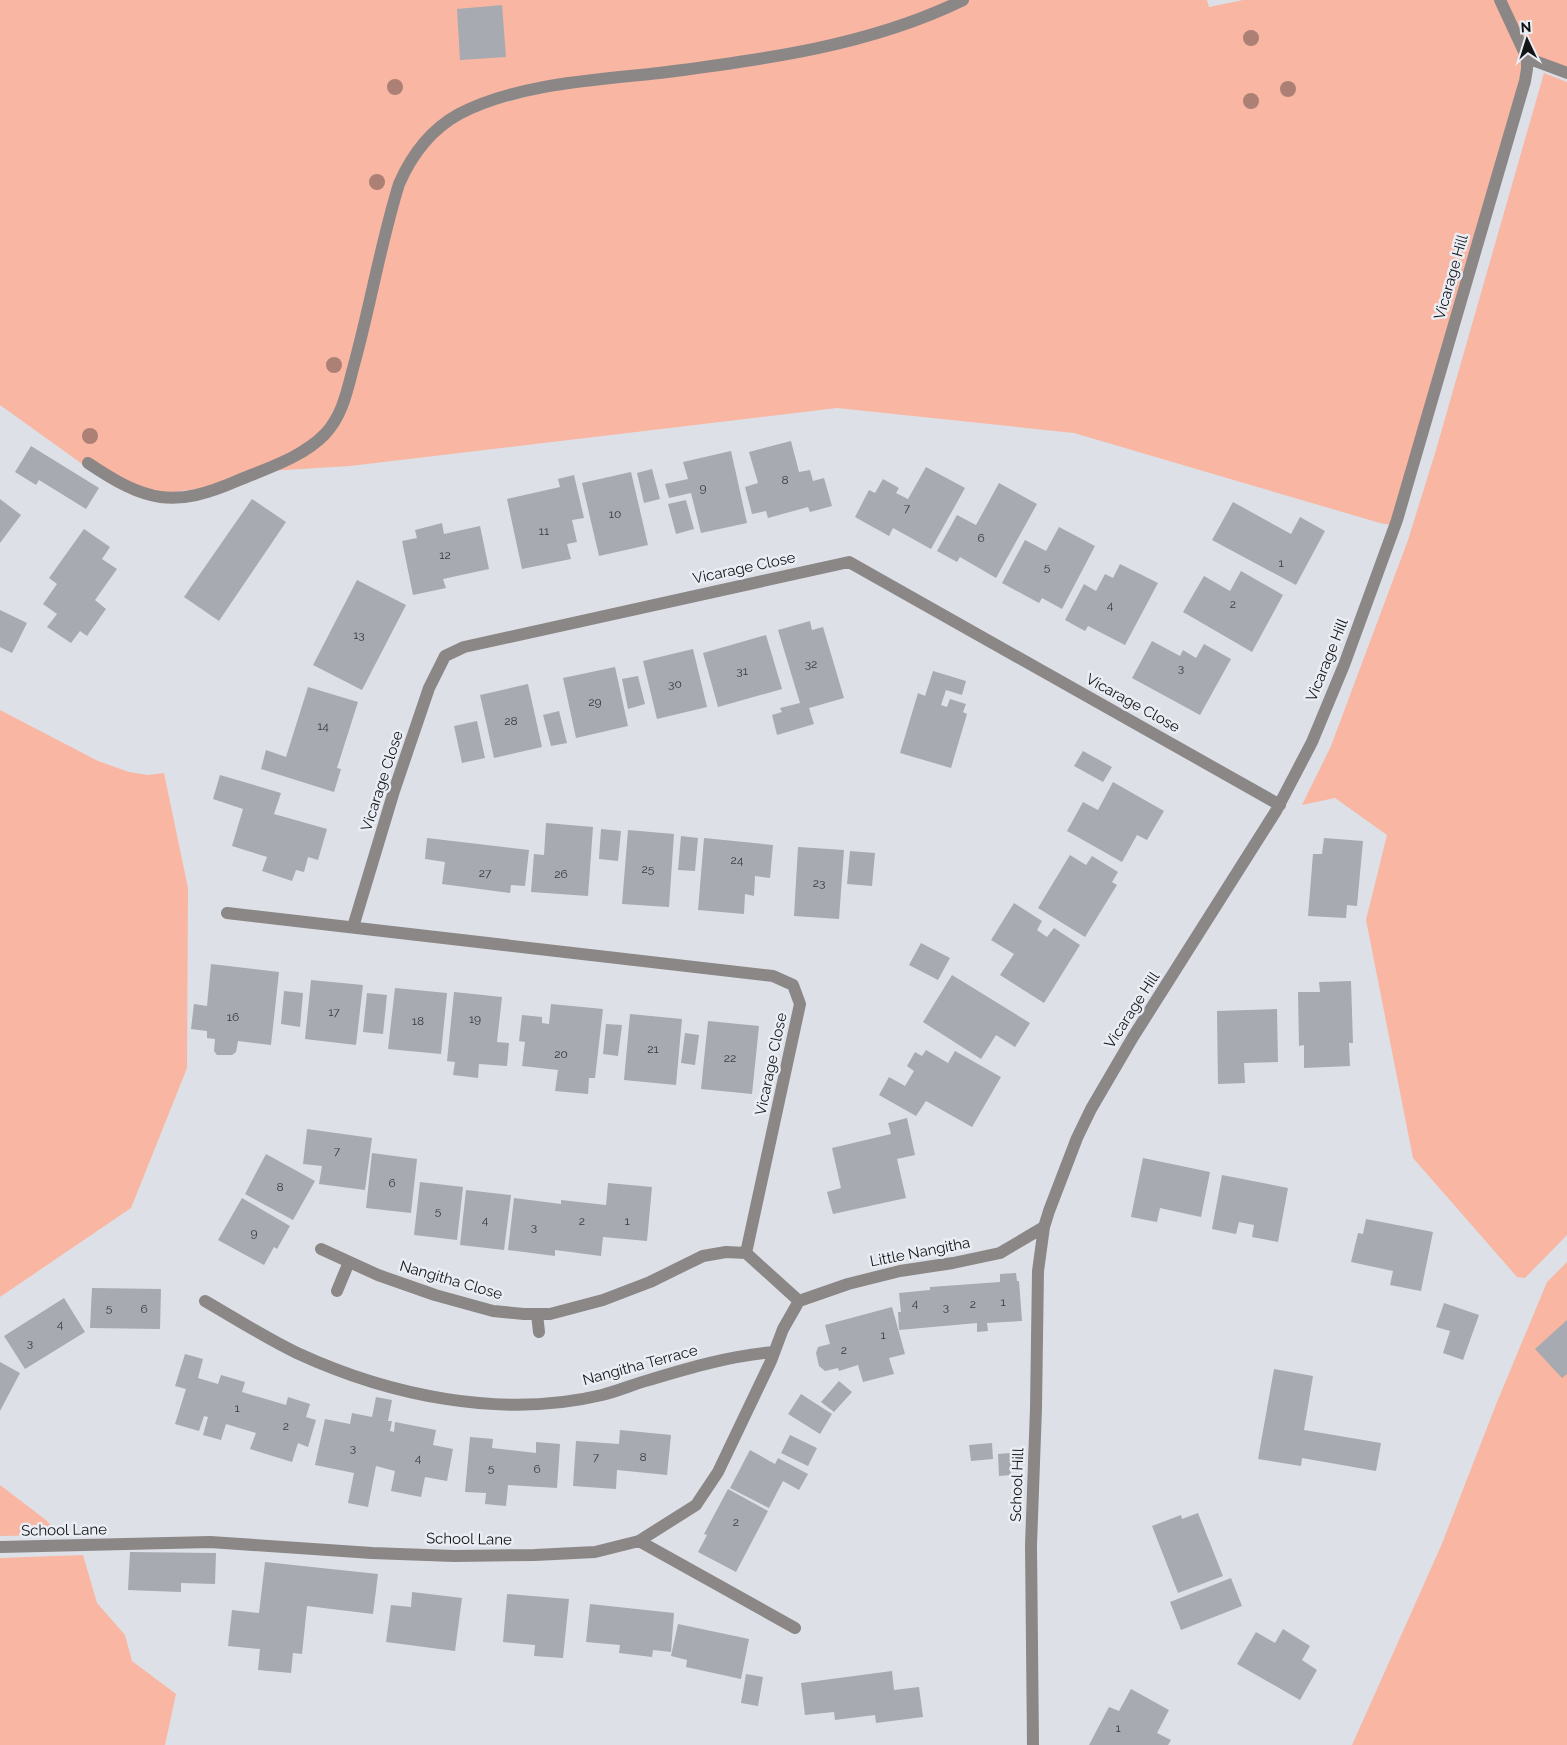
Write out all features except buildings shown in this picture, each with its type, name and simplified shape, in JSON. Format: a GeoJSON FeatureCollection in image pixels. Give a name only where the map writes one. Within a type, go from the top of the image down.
{"type":"FeatureCollection","features":[{"type":"Feature","properties":{"kind":"street"},"geometry":{"type":"LineString","coordinates":[[88,463],[137,492],[173,499],[196,496],[220,489],[283,461],[312,445],[324,435],[334,424],[341,410],[362,336],[399,184],[417,150],[428,138],[458,115],[490,100],[514,94],[559,86],[744,62],[807,51],[916,19],[963,0]]}},
{"type":"Feature","properties":{"kind":"street"},"geometry":{"type":"LineString","coordinates":[[1500,0],[1527,58],[1567,73]]}},
{"type":"Feature","properties":{"kind":"street","name":"Vicarage Hill"},"geometry":{"type":"LineString","coordinates":[[1044,1226],[1077,1138],[1095,1102],[1133,1037],[1280,804],[1312,742],[1344,665],[1397,520],[1518,107],[1527,68],[1527,58]]}},
{"type":"Feature","properties":{"kind":"street","name":"Vicarage Close"},"geometry":{"type":"LineString","coordinates":[[353,927],[394,792],[429,688],[445,656],[464,647],[849,562],[1280,804]]}},
{"type":"Feature","properties":{"kind":"street","name":"Vicarage Close"},"geometry":{"type":"LineString","coordinates":[[227,913],[773,976],[793,986],[800,1004],[746,1253]]}},
{"type":"Feature","properties":{"kind":"street","name":"Little Nangitha"},"geometry":{"type":"LineString","coordinates":[[799,1300],[900,1270],[1000,1253],[1044,1226]]}},
{"type":"Feature","properties":{"kind":"street","name":"School Hill"},"geometry":{"type":"LineString","coordinates":[[1034,1745],[1031,1592],[1032,1506],[1038,1270],[1044,1226]]}},
{"type":"Feature","properties":{"kind":"street","name":"Nangitha Close"},"geometry":{"type":"LineString","coordinates":[[321,1249],[378,1275],[418,1289],[493,1311],[524,1314],[550,1314],[602,1300],[650,1282],[703,1256],[726,1252],[746,1253]]}},
{"type":"Feature","properties":{"kind":"street"},"geometry":{"type":"LineString","coordinates":[[746,1253],[799,1300]]}},
{"type":"Feature","properties":{"kind":"street"},"geometry":{"type":"LineString","coordinates":[[337,1290],[349,1262]]}},
{"type":"Feature","properties":{"kind":"street","name":"School Lane"},"geometry":{"type":"LineString","coordinates":[[0,1547],[210,1542],[372,1553],[454,1556],[595,1552],[639,1541],[696,1505],[718,1472],[783,1329],[799,1300]]}},
{"type":"Feature","properties":{"kind":"street","name":"Nangitha Terrace"},"geometry":{"type":"LineString","coordinates":[[205,1301],[298,1353],[357,1377],[453,1401],[496,1404],[540,1404],[602,1395],[696,1366],[740,1355],[774,1352]]}},
{"type":"Feature","properties":{"kind":"street"},"geometry":{"type":"LineString","coordinates":[[538,1314],[539,1332]]}},
{"type":"Feature","properties":{"kind":"street"},"geometry":{"type":"LineString","coordinates":[[639,1541],[666,1558],[795,1628]]}},
{"type":"Feature","properties":{"kind":"shaded area"},"geometry":{"type":"Polygon","coordinates":[[[0,0],[957,0],[840,40],[488,98],[416,146],[350,367],[331,422],[307,445],[220,486],[157,494],[85,466],[0,405],[0,0]]]}},
{"type":"Feature","properties":{"kind":"shaded area"},"geometry":{"type":"Polygon","coordinates":[[[968,0],[1207,0],[1209,7],[1243,0],[1496,0],[1519,47],[1522,66],[1519,82],[1391,525],[1074,433],[837,408],[350,466],[268,471],[326,439],[397,206],[415,159],[440,132],[479,109],[552,90],[770,60],[968,0]]]}},
{"type":"Feature","properties":{"kind":"shaded area"},"geometry":{"type":"Polygon","coordinates":[[[1500,0],[1567,0],[1567,73],[1527,58],[1500,0]]]}},
{"type":"Feature","properties":{"kind":"shaded area"},"geometry":{"type":"Polygon","coordinates":[[[1544,73],[1567,82],[1567,1235],[1525,1278],[1517,1277],[1413,1158],[1366,920],[1387,835],[1335,798],[1302,805],[1331,746],[1408,540],[1436,450],[1544,73]]]}},
{"type":"Feature","properties":{"kind":"shaded area"},"geometry":{"type":"Polygon","coordinates":[[[0,710],[98,761],[129,772],[148,775],[164,773],[188,888],[187,1068],[131,1208],[0,1297],[0,710]]]}},
{"type":"Feature","properties":{"kind":"shaded area"},"geometry":{"type":"Polygon","coordinates":[[[1567,1262],[1567,1745],[1352,1745],[1441,1546],[1497,1402],[1547,1282],[1567,1262]]]}},
{"type":"Feature","properties":{"kind":"shaded area"},"geometry":{"type":"Polygon","coordinates":[[[0,1485],[46,1520],[61,1535],[0,1536],[0,1485]]]}},
{"type":"Feature","properties":{"kind":"shaded area"},"geometry":{"type":"Polygon","coordinates":[[[83,1555],[97,1603],[125,1635],[132,1661],[176,1694],[165,1745],[0,1745],[0,1558],[83,1555]]]}}]}
